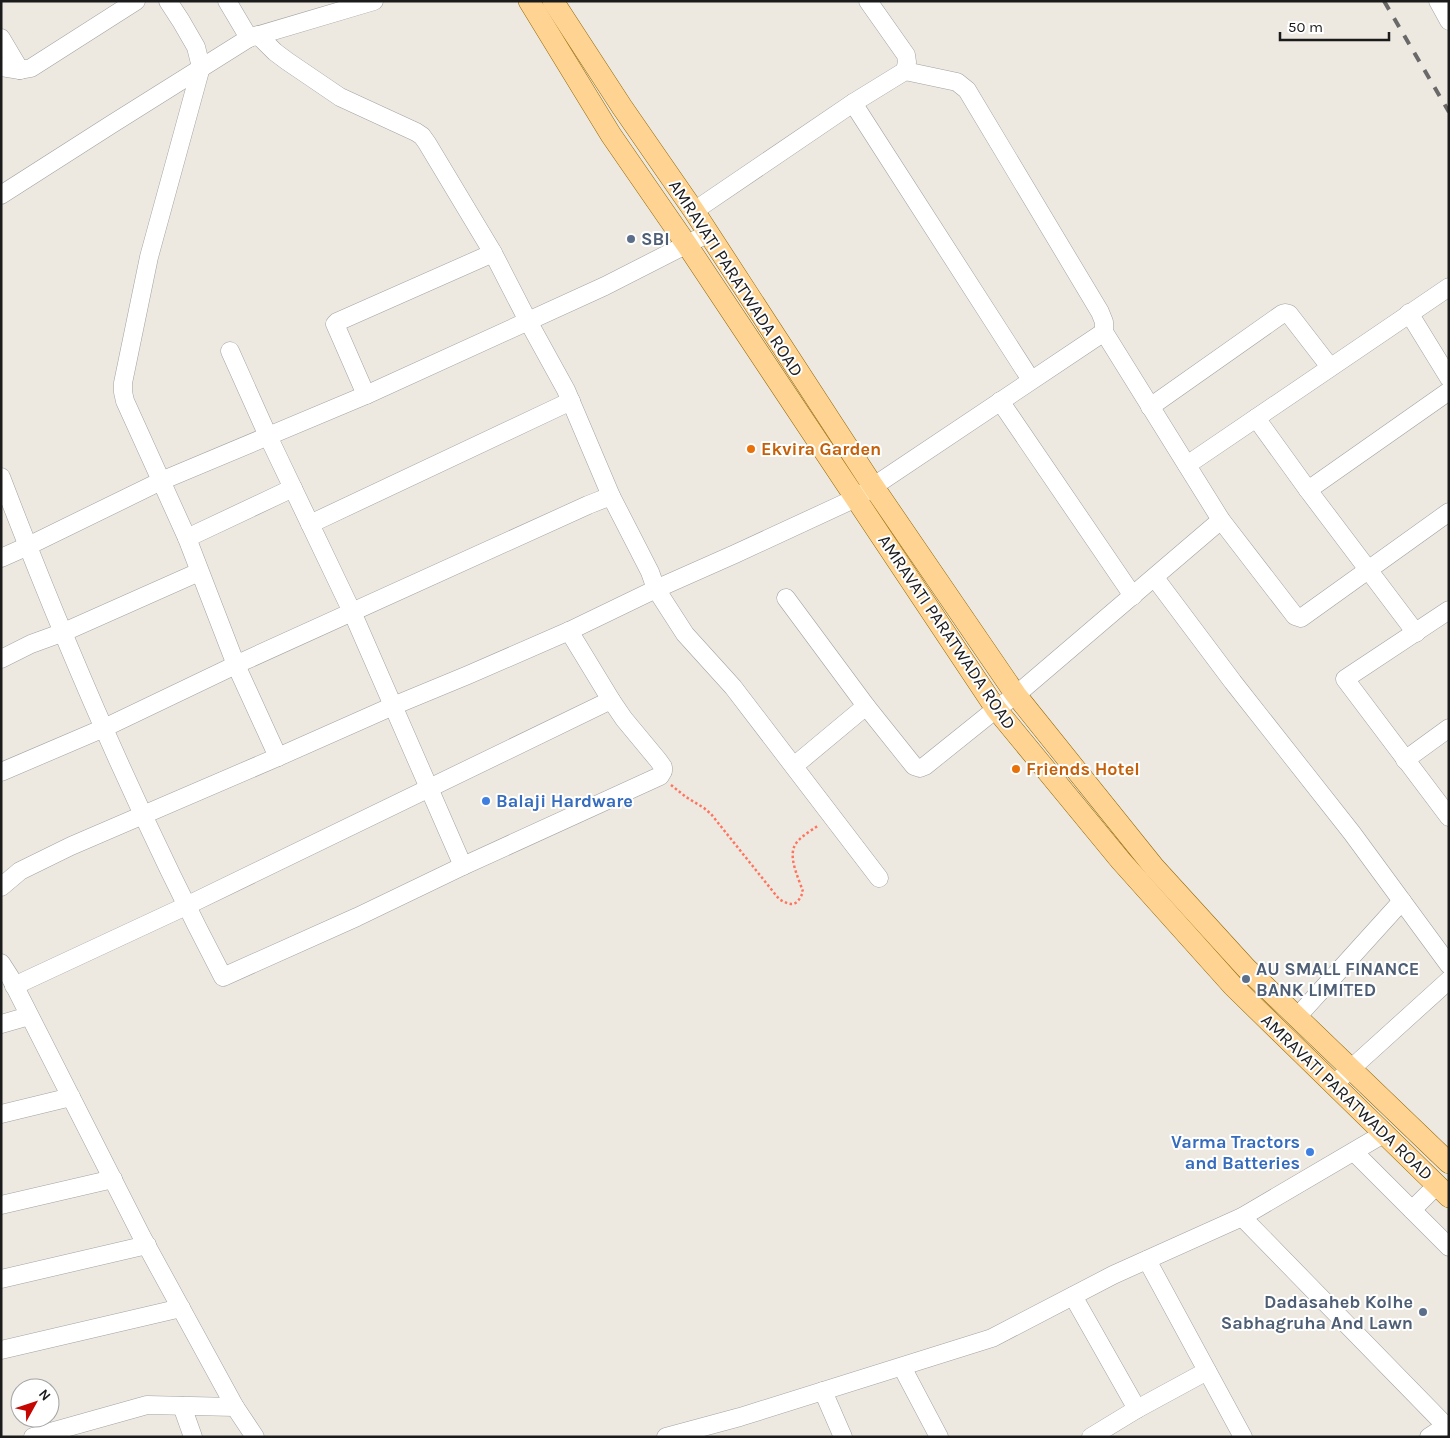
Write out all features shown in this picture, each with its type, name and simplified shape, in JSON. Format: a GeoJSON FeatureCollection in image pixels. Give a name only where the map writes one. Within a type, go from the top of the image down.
{"type":"FeatureCollection","features":[{"type":"Feature","properties":{"kind":"main road","name":"AMRAVATI PARATWADA ROAD"},"geometry":{"type":"LineString","coordinates":[[529,1],[611,135],[687,245],[864,492],[1016,695],[1154,867],[1246,968],[1449,1163]]}},
{"type":"Feature","properties":{"kind":"main road","name":"AMRAVATI PARATWADA ROAD"},"geometry":{"type":"LineString","coordinates":[[554,1],[622,107],[694,211],[996,709],[1121,861],[1233,986],[1443,1191]]}},
{"type":"Feature","properties":{"kind":"street"},"geometry":{"type":"LineString","coordinates":[[1,67],[20,70],[30,68],[136,1]]}},
{"type":"Feature","properties":{"kind":"street"},"geometry":{"type":"LineString","coordinates":[[168,1],[182,21],[196,48],[201,68],[148,257],[123,383],[123,392],[125,401],[187,538],[236,665],[278,757]]}},
{"type":"Feature","properties":{"kind":"street"},"geometry":{"type":"LineString","coordinates":[[227,1],[254,36],[287,61],[340,97],[422,136],[427,142],[493,253],[566,390],[611,496],[650,572],[656,588],[685,634],[734,687],[879,878]]}},
{"type":"Feature","properties":{"kind":"street"},"geometry":{"type":"LineString","coordinates":[[1,195],[254,36],[374,1]]}},
{"type":"Feature","properties":{"kind":"street"},"geometry":{"type":"LineString","coordinates":[[868,1],[906,55],[905,71]]}},
{"type":"Feature","properties":{"kind":"street"},"geometry":{"type":"LineString","coordinates":[[1438,1],[1449,20]]}},
{"type":"Feature","properties":{"kind":"street"},"geometry":{"type":"LineString","coordinates":[[1,38],[20,70]]}},
{"type":"Feature","properties":{"kind":"street"},"geometry":{"type":"LineString","coordinates":[[694,211],[853,103],[905,71],[957,82],[966,90],[1100,312],[1104,322],[1104,332],[1221,520],[1298,617],[1301,618],[1449,512]]}},
{"type":"Feature","properties":{"kind":"street"},"geometry":{"type":"LineString","coordinates":[[853,103],[1031,380]]}},
{"type":"Feature","properties":{"kind":"street"},"geometry":{"type":"LineString","coordinates":[[1,558],[161,481],[366,395],[605,286],[708,234]]}},
{"type":"Feature","properties":{"kind":"street"},"geometry":{"type":"LineString","coordinates":[[366,395],[335,324],[493,253]]}},
{"type":"Feature","properties":{"kind":"street"},"geometry":{"type":"LineString","coordinates":[[1187,465],[1449,287]]}},
{"type":"Feature","properties":{"kind":"street"},"geometry":{"type":"LineString","coordinates":[[1150,407],[1285,313],[1289,314],[1330,367]]}},
{"type":"Feature","properties":{"kind":"street"},"geometry":{"type":"LineString","coordinates":[[1409,313],[1449,378]]}},
{"type":"Feature","properties":{"kind":"street"},"geometry":{"type":"LineString","coordinates":[[1,887],[20,871],[70,846],[569,631],[656,588],[735,554],[864,492],[1104,332]]}},
{"type":"Feature","properties":{"kind":"street"},"geometry":{"type":"LineString","coordinates":[[230,351],[268,436],[352,612],[463,866]]}},
{"type":"Feature","properties":{"kind":"street"},"geometry":{"type":"LineString","coordinates":[[1308,490],[1449,391]]}},
{"type":"Feature","properties":{"kind":"street"},"geometry":{"type":"LineString","coordinates":[[310,524],[571,401]]}},
{"type":"Feature","properties":{"kind":"street"},"geometry":{"type":"LineString","coordinates":[[1000,401],[1133,596]]}},
{"type":"Feature","properties":{"kind":"street"},"geometry":{"type":"LineString","coordinates":[[1256,418],[1416,633]]}},
{"type":"Feature","properties":{"kind":"street"},"geometry":{"type":"LineString","coordinates":[[1,477],[104,728],[186,906],[223,977],[660,776],[663,767],[624,719],[569,631]]}},
{"type":"Feature","properties":{"kind":"street"},"geometry":{"type":"LineString","coordinates":[[187,538],[293,488]]}},
{"type":"Feature","properties":{"kind":"street"},"geometry":{"type":"LineString","coordinates":[[1,771],[104,728],[236,665],[611,496]]}},
{"type":"Feature","properties":{"kind":"street"},"geometry":{"type":"LineString","coordinates":[[786,598],[866,706],[914,766],[920,768],[926,766],[1016,695],[1221,520]]}},
{"type":"Feature","properties":{"kind":"street"},"geometry":{"type":"LineString","coordinates":[[1,658],[199,572]]}},
{"type":"Feature","properties":{"kind":"street"},"geometry":{"type":"LineString","coordinates":[[1155,578],[1352,833],[1449,965]]}},
{"type":"Feature","properties":{"kind":"street"},"geometry":{"type":"LineString","coordinates":[[1449,610],[1345,679],[1449,817]]}},
{"type":"Feature","properties":{"kind":"street"},"geometry":{"type":"LineString","coordinates":[[14,986],[186,906],[611,700]]}},
{"type":"Feature","properties":{"kind":"street"},"geometry":{"type":"LineString","coordinates":[[794,766],[866,706]]}},
{"type":"Feature","properties":{"kind":"street"},"geometry":{"type":"LineString","coordinates":[[1405,760],[1449,728]]}},
{"type":"Feature","properties":{"kind":"street"},"geometry":{"type":"LineString","coordinates":[[1296,1017],[1402,901]]}},
{"type":"Feature","properties":{"kind":"street"},"geometry":{"type":"LineString","coordinates":[[1,963],[147,1245],[235,1407],[255,1437]]}},
{"type":"Feature","properties":{"kind":"street"},"geometry":{"type":"LineString","coordinates":[[1333,1085],[1449,980]]}},
{"type":"Feature","properties":{"kind":"street"},"geometry":{"type":"LineString","coordinates":[[1,1024],[30,1016]]}},
{"type":"Feature","properties":{"kind":"street"},"geometry":{"type":"LineString","coordinates":[[1,1114],[71,1098]]}},
{"type":"Feature","properties":{"kind":"street"},"geometry":{"type":"LineString","coordinates":[[666,1437],[823,1392],[992,1338],[1113,1275],[1242,1217],[1385,1134]]}},
{"type":"Feature","properties":{"kind":"street"},"geometry":{"type":"LineString","coordinates":[[1354,1152],[1449,1247]]}},
{"type":"Feature","properties":{"kind":"street"},"geometry":{"type":"LineString","coordinates":[[1,1204],[113,1179]]}},
{"type":"Feature","properties":{"kind":"street"},"geometry":{"type":"LineString","coordinates":[[1412,1210],[1443,1191]]}},
{"type":"Feature","properties":{"kind":"street"},"geometry":{"type":"LineString","coordinates":[[1242,1217],[1447,1425],[1429,1437]]}},
{"type":"Feature","properties":{"kind":"street"},"geometry":{"type":"LineString","coordinates":[[1,1279],[147,1245]]}},
{"type":"Feature","properties":{"kind":"street"},"geometry":{"type":"LineString","coordinates":[[1147,1260],[1243,1437]]}},
{"type":"Feature","properties":{"kind":"street"},"geometry":{"type":"LineString","coordinates":[[1073,1296],[1137,1409]]}},
{"type":"Feature","properties":{"kind":"street"},"geometry":{"type":"LineString","coordinates":[[1,1350],[181,1308]]}},
{"type":"Feature","properties":{"kind":"street"},"geometry":{"type":"LineString","coordinates":[[902,1367],[939,1437]]}},
{"type":"Feature","properties":{"kind":"street"},"geometry":{"type":"LineString","coordinates":[[1091,1437],[1137,1409],[1207,1371]]}},
{"type":"Feature","properties":{"kind":"street"},"geometry":{"type":"LineString","coordinates":[[823,1392],[843,1437]]}},
{"type":"Feature","properties":{"kind":"street"},"geometry":{"type":"LineString","coordinates":[[33,1437],[148,1405],[235,1407]]}},
{"type":"Feature","properties":{"kind":"street"},"geometry":{"type":"LineString","coordinates":[[182,1406],[193,1437]]}},
{"type":"Feature","properties":{"kind":"path"},"geometry":{"type":"LineString","coordinates":[[660,776],[711,814],[779,900],[788,905],[795,904],[803,892],[792,850],[797,842],[831,815]]}},
{"type":"Feature","properties":{"kind":"railway"},"geometry":{"type":"LineString","coordinates":[[1384,1],[1449,112]]}},
{"type":"Feature","properties":{"kind":"place","name":"SBI"},"geometry":{"type":"Point","coordinates":[631,239]}},
{"type":"Feature","properties":{"kind":"place","name":"Ekvira Garden"},"geometry":{"type":"Point","coordinates":[751,449]}},
{"type":"Feature","properties":{"kind":"place","name":"Friends Hotel"},"geometry":{"type":"Point","coordinates":[1016,769]}},
{"type":"Feature","properties":{"kind":"place","name":"Balaji Hardware"},"geometry":{"type":"Point","coordinates":[486,801]}},
{"type":"Feature","properties":{"kind":"place","name":"AU SMALL FINANCE BANK LIMITED"},"geometry":{"type":"Point","coordinates":[1246,979]}},
{"type":"Feature","properties":{"kind":"place","name":"Varma Tractors and Batteries"},"geometry":{"type":"Point","coordinates":[1310,1152]}},
{"type":"Feature","properties":{"kind":"place","name":"Dadasaheb Kolhe Sabhagruha And Lawn"},"geometry":{"type":"Point","coordinates":[1423,1312]}}]}
